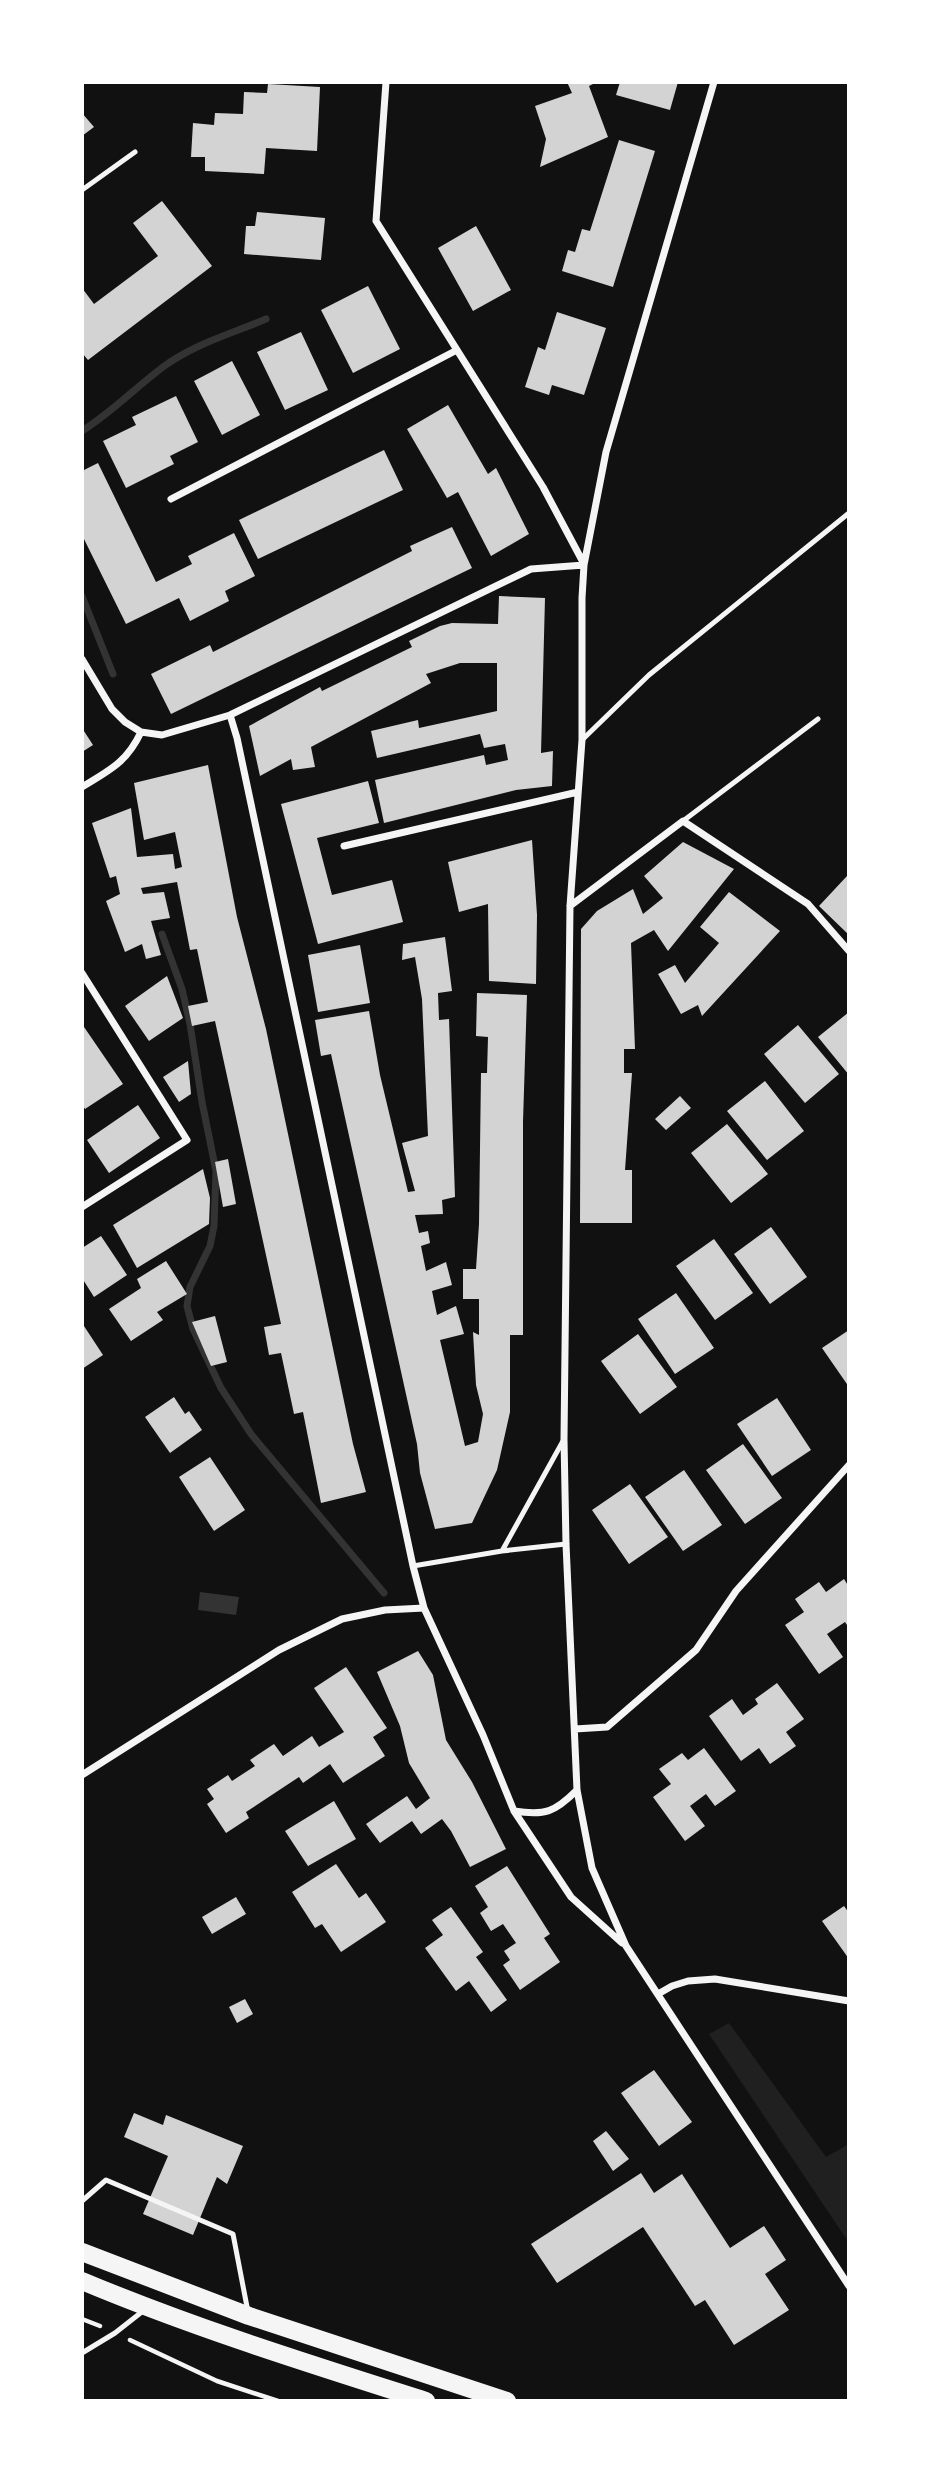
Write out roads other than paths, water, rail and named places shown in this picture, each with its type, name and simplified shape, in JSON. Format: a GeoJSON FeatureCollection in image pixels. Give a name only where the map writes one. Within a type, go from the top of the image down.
{"type":"FeatureCollection","features":[{"type":"Feature","properties":{"kind":"main road"},"geometry":{"type":"LineString","coordinates":[[82,2252],[249,2315],[507,2401]]}},
{"type":"Feature","properties":{"kind":"main road"},"geometry":{"type":"LineString","coordinates":[[82,2281],[239,2341],[426,2401]]}},
{"type":"Feature","properties":{"kind":"street"},"geometry":{"type":"LineString","coordinates":[[386,82],[376,221],[543,488],[584,565]]}},
{"type":"Feature","properties":{"kind":"street"},"geometry":{"type":"LineString","coordinates":[[714,82],[607,452],[584,565],[582,740],[570,906],[564,1439],[577,1790],[592,1868],[626,1946],[849,2286]]}},
{"type":"Feature","properties":{"kind":"street"},"geometry":{"type":"LineString","coordinates":[[171,499],[457,350]]}},
{"type":"Feature","properties":{"kind":"street"},"geometry":{"type":"LineString","coordinates":[[82,659],[113,709],[125,722],[141,732],[162,735],[230,715],[531,569],[584,565]]}},
{"type":"Feature","properties":{"kind":"street"},"geometry":{"type":"LineString","coordinates":[[230,715],[412,1566],[424,1608],[483,1735],[514,1811],[571,1897],[626,1946]]}},
{"type":"Feature","properties":{"kind":"street"},"geometry":{"type":"LineString","coordinates":[[82,787],[117,766],[132,751],[141,732]]}},
{"type":"Feature","properties":{"kind":"street"},"geometry":{"type":"LineString","coordinates":[[344,846],[578,792]]}},
{"type":"Feature","properties":{"kind":"street"},"geometry":{"type":"LineString","coordinates":[[570,906],[683,821],[808,904],[849,951]]}},
{"type":"Feature","properties":{"kind":"street"},"geometry":{"type":"LineString","coordinates":[[82,973],[187,1140],[82,1207]]}},
{"type":"Feature","properties":{"kind":"street"},"geometry":{"type":"LineString","coordinates":[[575,1729],[607,1727],[696,1650],[736,1591],[849,1465]]}},
{"type":"Feature","properties":{"kind":"street"},"geometry":{"type":"LineString","coordinates":[[82,1775],[279,1650],[342,1619],[385,1609],[424,1608]]}},
{"type":"Feature","properties":{"kind":"street"},"geometry":{"type":"LineString","coordinates":[[514,1811],[533,1814],[554,1811],[577,1790]]}},
{"type":"Feature","properties":{"kind":"street"},"geometry":{"type":"LineString","coordinates":[[658,1994],[688,1981],[715,1979],[849,2001]]}},
{"type":"Feature","properties":{"kind":"lane"},"geometry":{"type":"LineString","coordinates":[[82,190],[135,152]]}},
{"type":"Feature","properties":{"kind":"lane"},"geometry":{"type":"LineString","coordinates":[[582,740],[649,675],[849,513]]}},
{"type":"Feature","properties":{"kind":"lane"},"geometry":{"type":"LineString","coordinates":[[683,821],[818,719]]}},
{"type":"Feature","properties":{"kind":"lane"},"geometry":{"type":"LineString","coordinates":[[502,1552],[564,1439]]}},
{"type":"Feature","properties":{"kind":"lane"},"geometry":{"type":"LineString","coordinates":[[412,1566],[566,1544]]}},
{"type":"Feature","properties":{"kind":"lane"},"geometry":{"type":"LineString","coordinates":[[82,2201],[106,2180],[233,2234],[249,2315]]}},
{"type":"Feature","properties":{"kind":"lane"},"geometry":{"type":"LineString","coordinates":[[82,2353],[116,2333],[147,2308]]}},
{"type":"Feature","properties":{"kind":"waterway"},"geometry":{"type":"LineString","coordinates":[[82,431],[175,359],[266,319]]}},
{"type":"Feature","properties":{"kind":"waterway"},"geometry":{"type":"LineString","coordinates":[[82,596],[113,674]]}},
{"type":"Feature","properties":{"kind":"waterway"},"geometry":{"type":"LineString","coordinates":[[162,934],[182,989],[190,1024],[216,1171],[214,1226],[210,1246],[190,1287],[187,1306],[193,1329],[221,1388],[251,1434],[384,1593]]}}]}
